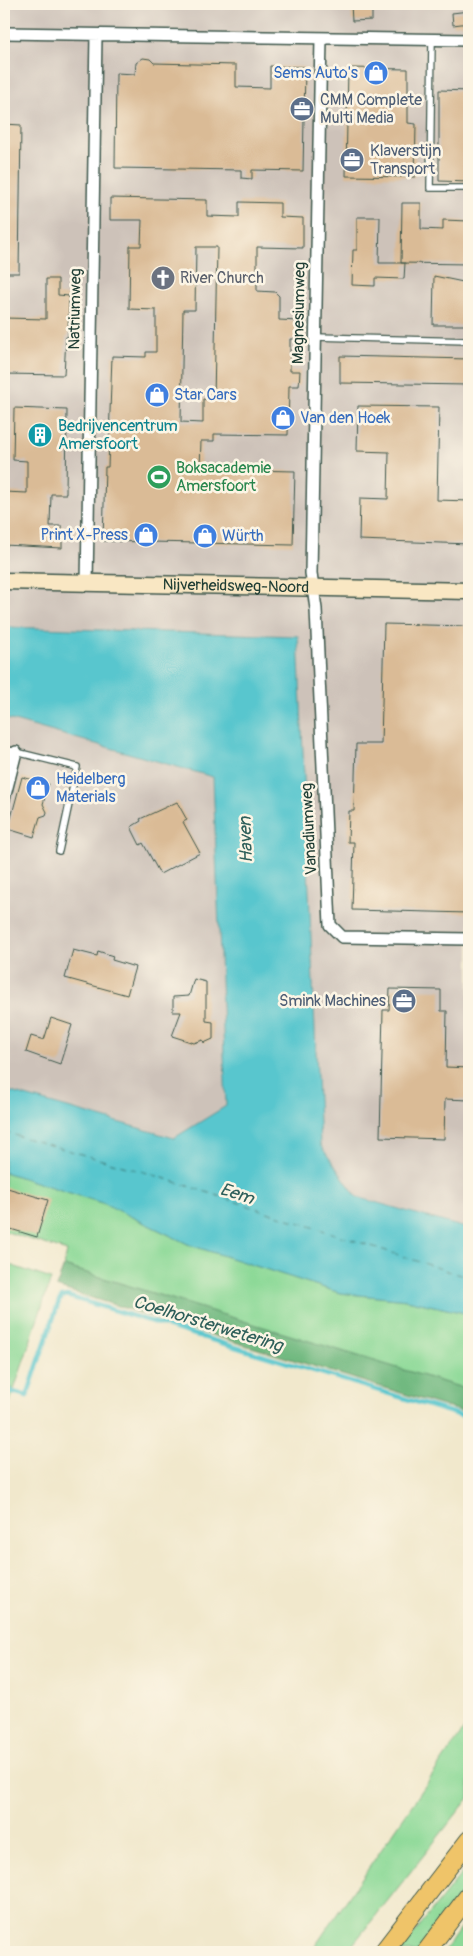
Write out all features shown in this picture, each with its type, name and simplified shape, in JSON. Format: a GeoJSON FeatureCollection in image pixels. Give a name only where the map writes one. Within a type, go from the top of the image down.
{"type":"FeatureCollection","features":[{"type":"Feature","properties":{"kind":"main road"},"geometry":{"type":"LineString","coordinates":[[383,1952],[469,1840]]}},
{"type":"Feature","properties":{"kind":"main road"},"geometry":{"type":"LineString","coordinates":[[426,1952],[469,1895]]}},
{"type":"Feature","properties":{"kind":"street"},"geometry":{"type":"LineString","coordinates":[[4,33],[469,40]]}},
{"type":"Feature","properties":{"kind":"street","name":"Natriumweg"},"geometry":{"type":"LineString","coordinates":[[87,584],[96,35]]}},
{"type":"Feature","properties":{"kind":"street","name":"Magnesiumweg"},"geometry":{"type":"LineString","coordinates":[[313,588],[311,573],[321,38]]}},
{"type":"Feature","properties":{"kind":"street","name":"Nijverheidsweg-Noord"},"geometry":{"type":"LineString","coordinates":[[4,581],[469,590]]}},
{"type":"Feature","properties":{"kind":"street","name":"Vanadiumweg"},"geometry":{"type":"LineString","coordinates":[[313,588],[330,925],[342,937],[469,939]]}},
{"type":"Feature","properties":{"kind":"street"},"geometry":{"type":"LineString","coordinates":[[4,799],[16,752]]}},
{"type":"Feature","properties":{"kind":"lane"},"geometry":{"type":"LineString","coordinates":[[432,40],[430,188],[469,188]]}},
{"type":"Feature","properties":{"kind":"lane"},"geometry":{"type":"LineString","coordinates":[[315,337],[469,341]]}},
{"type":"Feature","properties":{"kind":"lane"},"geometry":{"type":"LineString","coordinates":[[4,749],[77,767],[59,851]]}},
{"type":"Feature","properties":{"kind":"shaded area"},"geometry":{"type":"Polygon","coordinates":[[[4,4],[469,4],[469,1229],[357,1197],[320,1145],[298,636],[4,627],[4,4]]]}},
{"type":"Feature","properties":{"kind":"shaded area"},"geometry":{"type":"Polygon","coordinates":[[[4,718],[213,777],[226,1106],[174,1138],[4,1090],[4,718]]]}},
{"type":"Feature","properties":{"kind":"green space"},"geometry":{"type":"Polygon","coordinates":[[[4,1172],[105,1204],[190,1245],[340,1293],[407,1300],[469,1314],[469,1390],[64,1266],[67,1251],[4,1231],[4,1172]]]}},
{"type":"Feature","properties":{"kind":"green space"},"geometry":{"type":"Polygon","coordinates":[[[4,1263],[51,1279],[4,1420],[4,1396],[12,1389],[4,1375],[4,1263]]]}},
{"type":"Feature","properties":{"kind":"green space"},"geometry":{"type":"Polygon","coordinates":[[[64,1266],[469,1390],[469,1414],[56,1287],[64,1266]]]}},
{"type":"Feature","properties":{"kind":"green space"},"geometry":{"type":"Polygon","coordinates":[[[469,1722],[469,1798],[347,1952],[311,1952],[469,1722]]]}},
{"type":"Feature","properties":{"kind":"green space"},"geometry":{"type":"Polygon","coordinates":[[[469,1864],[469,1885],[419,1952],[399,1952],[469,1864]]]}},
{"type":"Feature","properties":{"kind":"green space"},"geometry":{"type":"Polygon","coordinates":[[[469,1916],[469,1952],[444,1952],[469,1916]]]}},
{"type":"Feature","properties":{"kind":"water"},"geometry":{"type":"Polygon","coordinates":[[[4,627],[298,636],[320,1145],[357,1197],[469,1229],[469,1314],[407,1300],[340,1293],[190,1245],[105,1204],[4,1172],[4,1090],[174,1138],[226,1106],[213,777],[4,718],[4,627]]]}},
{"type":"Feature","properties":{"kind":"water"},"geometry":{"type":"Polygon","coordinates":[[[4,1375],[12,1389],[4,1396],[4,1375]]]}},
{"type":"Feature","properties":{"kind":"building"},"geometry":{"type":"Polygon","coordinates":[[[351,4],[372,4],[372,20],[352,21],[351,4]]]}},
{"type":"Feature","properties":{"kind":"building"},"geometry":{"type":"Polygon","coordinates":[[[469,11],[469,23],[453,25],[452,13],[469,11]]]}},
{"type":"Feature","properties":{"kind":"building"},"geometry":{"type":"Polygon","coordinates":[[[143,58],[150,59],[154,63],[236,65],[236,87],[270,88],[270,66],[305,67],[303,171],[252,170],[252,179],[241,178],[241,170],[115,168],[116,73],[135,74],[136,63],[143,58]]]}},
{"type":"Feature","properties":{"kind":"building"},"geometry":{"type":"Polygon","coordinates":[[[348,68],[408,69],[408,123],[416,124],[415,177],[346,176],[348,68]]]}},
{"type":"Feature","properties":{"kind":"building"},"geometry":{"type":"Polygon","coordinates":[[[439,90],[469,91],[469,182],[439,181],[439,90]]]}},
{"type":"Feature","properties":{"kind":"building"},"geometry":{"type":"Polygon","coordinates":[[[4,124],[21,125],[19,273],[4,273],[4,124]]]}},
{"type":"Feature","properties":{"kind":"building"},"geometry":{"type":"Polygon","coordinates":[[[110,198],[207,200],[207,216],[239,217],[239,202],[280,203],[280,217],[303,218],[303,248],[257,247],[257,291],[275,292],[279,296],[279,320],[299,321],[299,339],[290,339],[290,371],[300,371],[299,386],[289,386],[288,435],[214,434],[214,441],[201,441],[200,469],[295,471],[293,545],[103,541],[105,467],[108,467],[112,356],[146,357],[146,352],[156,352],[156,310],[129,309],[130,246],[141,246],[142,220],[110,220],[110,198]],[[196,247],[195,310],[183,310],[181,422],[203,423],[203,399],[214,400],[217,247],[196,247]]]}},
{"type":"Feature","properties":{"kind":"building"},"geometry":{"type":"Polygon","coordinates":[[[402,203],[421,203],[421,229],[443,230],[443,220],[469,221],[469,264],[401,263],[402,203]]]}},
{"type":"Feature","properties":{"kind":"building"},"geometry":{"type":"Polygon","coordinates":[[[357,217],[380,217],[379,263],[405,263],[404,279],[375,278],[375,286],[352,285],[353,250],[357,250],[357,217]]]}},
{"type":"Feature","properties":{"kind":"building"},"geometry":{"type":"Polygon","coordinates":[[[434,276],[468,283],[467,325],[433,325],[434,276]]]}},
{"type":"Feature","properties":{"kind":"building"},"geometry":{"type":"Polygon","coordinates":[[[46,279],[58,279],[58,295],[69,296],[68,337],[66,337],[64,375],[4,374],[4,318],[46,319],[46,279]]]}},
{"type":"Feature","properties":{"kind":"building"},"geometry":{"type":"Polygon","coordinates":[[[340,356],[469,359],[469,385],[340,383],[340,356]]]}},
{"type":"Feature","properties":{"kind":"building"},"geometry":{"type":"Polygon","coordinates":[[[358,406],[439,407],[437,500],[469,501],[469,544],[359,540],[360,498],[388,499],[389,452],[357,451],[358,406]]]}},
{"type":"Feature","properties":{"kind":"building"},"geometry":{"type":"Polygon","coordinates":[[[14,408],[67,410],[66,494],[51,494],[50,526],[62,526],[62,548],[4,545],[4,492],[27,493],[27,461],[13,460],[14,408]]]}},
{"type":"Feature","properties":{"kind":"building"},"geometry":{"type":"Polygon","coordinates":[[[384,624],[469,626],[469,913],[352,910],[354,842],[348,842],[349,811],[354,811],[356,744],[381,744],[384,624]]]}},
{"type":"Feature","properties":{"kind":"building"},"geometry":{"type":"Polygon","coordinates":[[[22,777],[49,784],[43,804],[47,812],[46,815],[40,817],[34,837],[8,829],[22,777]]]}},
{"type":"Feature","properties":{"kind":"building"},"geometry":{"type":"Polygon","coordinates":[[[177,802],[187,820],[183,822],[200,853],[160,874],[143,843],[140,845],[131,827],[141,821],[140,819],[177,802]]]}},
{"type":"Feature","properties":{"kind":"building"},"geometry":{"type":"Polygon","coordinates":[[[73,950],[97,956],[98,951],[113,956],[112,960],[135,967],[127,995],[65,978],[73,950]]]}},
{"type":"Feature","properties":{"kind":"building"},"geometry":{"type":"Polygon","coordinates":[[[194,979],[206,982],[206,1021],[213,1022],[213,1039],[204,1043],[203,1040],[194,1043],[172,1036],[181,1012],[173,1012],[173,997],[189,996],[194,979]]]}},
{"type":"Feature","properties":{"kind":"building"},"geometry":{"type":"Polygon","coordinates":[[[390,989],[441,990],[441,1011],[447,1011],[446,1067],[469,1068],[469,1100],[445,1099],[444,1139],[380,1137],[383,1010],[389,1010],[390,989]]]}},
{"type":"Feature","properties":{"kind":"building"},"geometry":{"type":"Polygon","coordinates":[[[51,1018],[72,1025],[60,1064],[26,1052],[31,1036],[44,1040],[51,1018]]]}},
{"type":"Feature","properties":{"kind":"building"},"geometry":{"type":"Polygon","coordinates":[[[4,1187],[48,1200],[37,1237],[4,1227],[4,1187]]]}},
{"type":"Feature","properties":{"kind":"waterway","name":"Coelhorsterwetering"},"geometry":{"type":"LineString","coordinates":[[4,1386],[10,1391],[27,1396],[59,1301],[62,1297],[67,1296],[469,1418]]}},
{"type":"Feature","properties":{"kind":"ferry route"},"geometry":{"type":"LineString","coordinates":[[4,1132],[151,1174],[469,1278]]}},
{"type":"Feature","properties":{"kind":"place","name":"Sems Auto's"},"geometry":{"type":"Point","coordinates":[376,73]}},
{"type":"Feature","properties":{"kind":"place","name":"CMM Complete Multi Media"},"geometry":{"type":"Point","coordinates":[302,109]}},
{"type":"Feature","properties":{"kind":"place","name":"Klaverstijn Transport"},"geometry":{"type":"Point","coordinates":[352,160]}},
{"type":"Feature","properties":{"kind":"place","name":"River Church"},"geometry":{"type":"Point","coordinates":[163,278]}},
{"type":"Feature","properties":{"kind":"place","name":"Star Cars"},"geometry":{"type":"Point","coordinates":[157,395]}},
{"type":"Feature","properties":{"kind":"place","name":"Van den Hoek"},"geometry":{"type":"Point","coordinates":[283,418]}},
{"type":"Feature","properties":{"kind":"place","name":"Bedrijvencentrum Amersfoort"},"geometry":{"type":"Point","coordinates":[40,435]}},
{"type":"Feature","properties":{"kind":"place","name":"Boksacademie Amersfoort"},"geometry":{"type":"Point","coordinates":[159,477]}},
{"type":"Feature","properties":{"kind":"place","name":"Print X-Press"},"geometry":{"type":"Point","coordinates":[146,535]}},
{"type":"Feature","properties":{"kind":"place","name":"Würth"},"geometry":{"type":"Point","coordinates":[205,536]}},
{"type":"Feature","properties":{"kind":"place","name":"Heidelberg Materials"},"geometry":{"type":"Point","coordinates":[38,788]}},
{"type":"Feature","properties":{"kind":"place","name":"Smink Machines"},"geometry":{"type":"Point","coordinates":[404,1001]}},
{"type":"Feature","properties":{"kind":"water label","name":"Haven"},"geometry":{"type":"Point","coordinates":[246,840]}},
{"type":"Feature","properties":{"kind":"water label","name":"Eem"},"geometry":{"type":"Point","coordinates":[237,1194]}}]}
